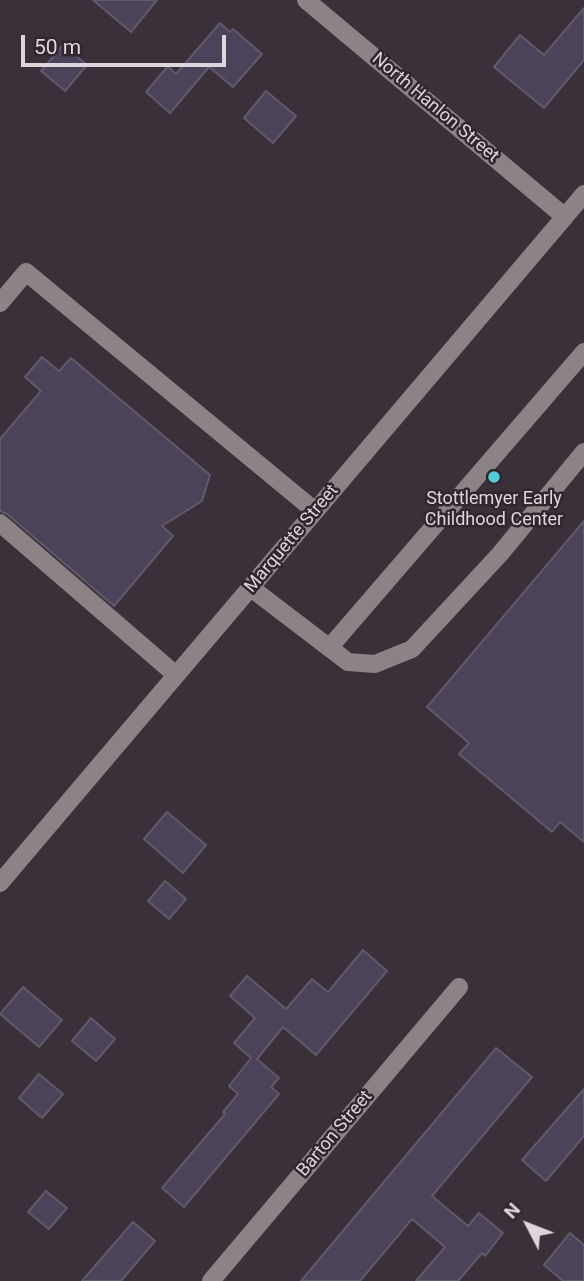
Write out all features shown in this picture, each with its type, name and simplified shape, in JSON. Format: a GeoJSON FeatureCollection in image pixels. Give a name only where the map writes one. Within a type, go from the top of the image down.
{"type":"FeatureCollection","features":[{"type":"Feature","properties":{"kind":"street","name":"North Hanlon Street"},"geometry":{"type":"LineString","coordinates":[[306,0],[565,217]]}},
{"type":"Feature","properties":{"kind":"street","name":"Marquette Street"},"geometry":{"type":"LineString","coordinates":[[0,883],[584,194]]}},
{"type":"Feature","properties":{"kind":"street"},"geometry":{"type":"LineString","coordinates":[[0,303],[26,272],[315,511]]}},
{"type":"Feature","properties":{"kind":"street"},"geometry":{"type":"LineString","coordinates":[[330,648],[584,352]]}},
{"type":"Feature","properties":{"kind":"street"},"geometry":{"type":"LineString","coordinates":[[251,587],[348,662],[375,664],[412,649],[500,554],[584,452]]}},
{"type":"Feature","properties":{"kind":"street"},"geometry":{"type":"LineString","coordinates":[[0,523],[176,675]]}},
{"type":"Feature","properties":{"kind":"street","name":"Barton Street"},"geometry":{"type":"LineString","coordinates":[[211,1281],[459,987]]}},
{"type":"Feature","properties":{"kind":"building"},"geometry":{"type":"Polygon","coordinates":[[[93,0],[157,0],[131,32],[93,0]]]}},
{"type":"Feature","properties":{"kind":"building"},"geometry":{"type":"Polygon","coordinates":[[[584,8],[584,60],[544,108],[494,67],[520,35],[544,55],[584,8]]]}},
{"type":"Feature","properties":{"kind":"building"},"geometry":{"type":"Polygon","coordinates":[[[220,23],[230,32],[233,29],[262,54],[233,87],[209,67],[170,113],[146,92],[168,66],[176,74],[220,23]]]}},
{"type":"Feature","properties":{"kind":"building"},"geometry":{"type":"Polygon","coordinates":[[[63,45],[87,65],[65,91],[41,71],[63,45]]]}},
{"type":"Feature","properties":{"kind":"building"},"geometry":{"type":"Polygon","coordinates":[[[266,91],[296,116],[273,143],[244,118],[266,91]]]}},
{"type":"Feature","properties":{"kind":"building"},"geometry":{"type":"Polygon","coordinates":[[[42,357],[59,371],[71,358],[210,475],[202,501],[162,526],[173,536],[114,606],[7,514],[0,511],[0,439],[41,391],[25,377],[42,357]]]}},
{"type":"Feature","properties":{"kind":"building"},"geometry":{"type":"Polygon","coordinates":[[[584,521],[584,842],[560,822],[552,832],[459,754],[469,743],[427,707],[584,521]]]}},
{"type":"Feature","properties":{"kind":"building"},"geometry":{"type":"Polygon","coordinates":[[[167,812],[206,845],[183,873],[144,839],[167,812]]]}},
{"type":"Feature","properties":{"kind":"building"},"geometry":{"type":"Polygon","coordinates":[[[165,881],[186,899],[169,919],[148,901],[165,881]]]}},
{"type":"Feature","properties":{"kind":"building"},"geometry":{"type":"Polygon","coordinates":[[[363,950],[387,971],[316,1055],[283,1027],[257,1059],[279,1078],[271,1087],[279,1094],[184,1207],[162,1188],[225,1114],[223,1112],[238,1094],[229,1086],[251,1058],[234,1043],[255,1018],[230,996],[247,976],[286,1009],[312,979],[328,992],[363,950]]]}},
{"type":"Feature","properties":{"kind":"building"},"geometry":{"type":"Polygon","coordinates":[[[23,987],[62,1020],[39,1047],[0,1014],[23,987]]]}},
{"type":"Feature","properties":{"kind":"building"},"geometry":{"type":"Polygon","coordinates":[[[91,1018],[115,1039],[96,1061],[72,1041],[91,1018]]]}},
{"type":"Feature","properties":{"kind":"building"},"geometry":{"type":"Polygon","coordinates":[[[496,1048],[532,1077],[432,1196],[468,1226],[479,1213],[503,1233],[485,1256],[482,1253],[458,1281],[416,1281],[445,1247],[412,1219],[360,1281],[301,1281],[496,1048]]]}},
{"type":"Feature","properties":{"kind":"building"},"geometry":{"type":"Polygon","coordinates":[[[39,1074],[63,1094],[42,1118],[19,1098],[39,1074]]]}},
{"type":"Feature","properties":{"kind":"building"},"geometry":{"type":"Polygon","coordinates":[[[584,1089],[584,1136],[546,1181],[522,1160],[584,1089]]]}},
{"type":"Feature","properties":{"kind":"building"},"geometry":{"type":"Polygon","coordinates":[[[46,1191],[67,1208],[49,1229],[28,1212],[46,1191]]]}},
{"type":"Feature","properties":{"kind":"building"},"geometry":{"type":"Polygon","coordinates":[[[133,1222],[155,1241],[121,1281],[82,1281],[133,1222]]]}},
{"type":"Feature","properties":{"kind":"building"},"geometry":{"type":"Polygon","coordinates":[[[570,1233],[584,1245],[584,1281],[563,1281],[544,1265],[570,1233]]]}},
{"type":"Feature","properties":{"kind":"place","name":"Stottlemyer Early Childhood Center"},"geometry":{"type":"Point","coordinates":[494,477]}}]}
